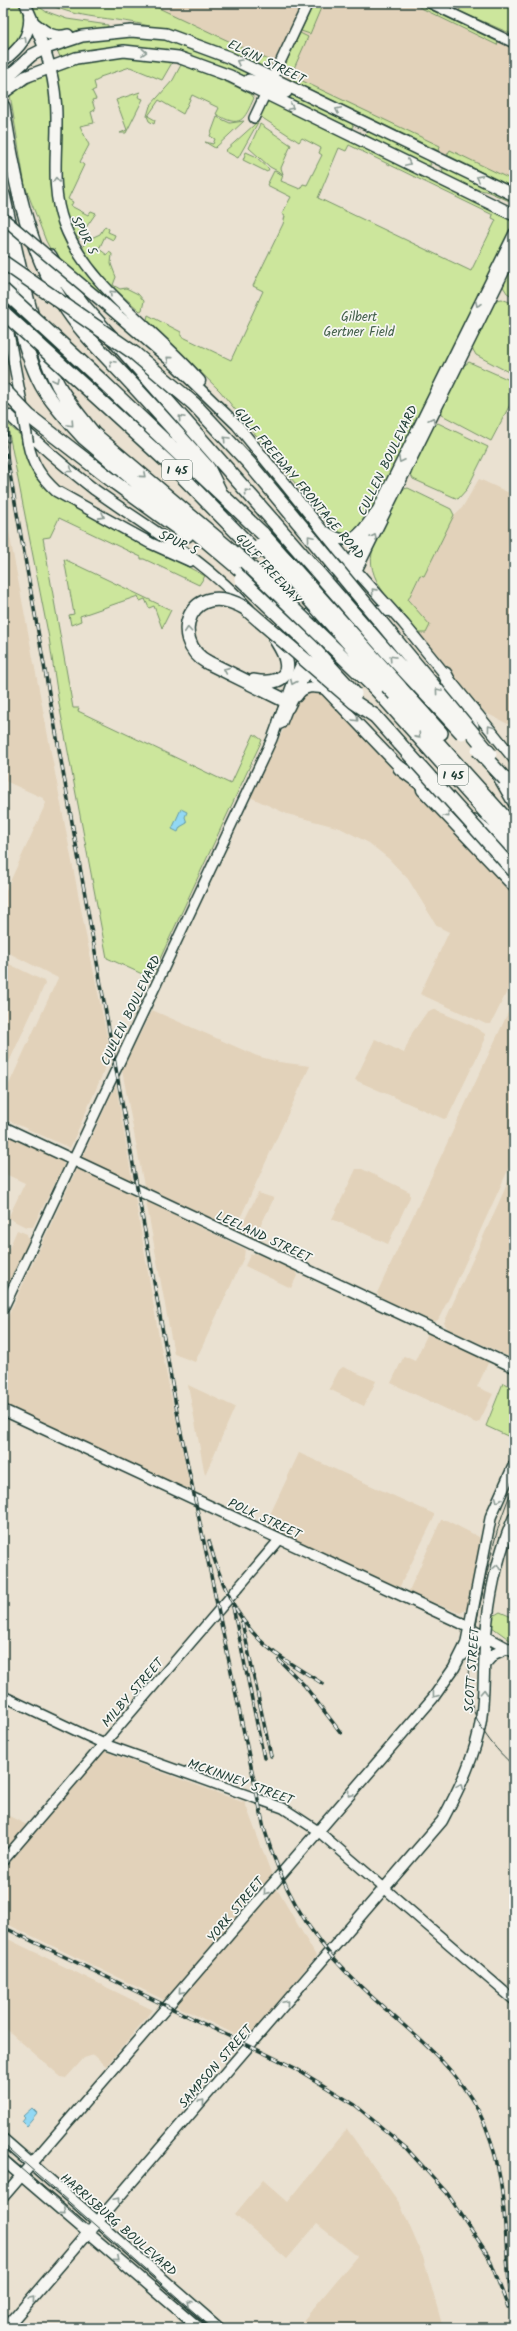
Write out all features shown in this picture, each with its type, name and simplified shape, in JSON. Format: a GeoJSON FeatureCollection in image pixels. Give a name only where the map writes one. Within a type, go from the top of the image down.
{"type":"FeatureCollection","features":[{"type":"Feature","properties":{"kind":"highway"},"geometry":{"type":"LineString","coordinates":[[3,107],[7,136],[18,187],[37,254],[63,303],[90,340],[208,468],[219,490]]}},
{"type":"Feature","properties":{"kind":"highway"},"geometry":{"type":"LineString","coordinates":[[18,187],[43,245],[61,276],[83,305],[387,652],[510,784]]}},
{"type":"Feature","properties":{"kind":"highway"},"geometry":{"type":"LineString","coordinates":[[3,196],[32,314],[44,353],[58,385],[76,413],[94,434],[244,572],[376,689]]}},
{"type":"Feature","properties":{"kind":"highway"},"geometry":{"type":"LineString","coordinates":[[3,247],[26,345],[35,370],[48,395],[84,438],[244,572],[514,871]]}},
{"type":"Feature","properties":{"kind":"highway"},"geometry":{"type":"LineString","coordinates":[[3,262],[134,353],[194,404],[249,464],[379,620],[490,754],[510,784]]}},
{"type":"Feature","properties":{"kind":"highway","name":"GULF FREEWAY"},"geometry":{"type":"LineString","coordinates":[[3,290],[175,469],[260,543],[514,828]]}},
{"type":"Feature","properties":{"kind":"highway","name":"GULF FREEWAY"},"geometry":{"type":"LineString","coordinates":[[3,303],[98,388]]}},
{"type":"Feature","properties":{"kind":"highway","name":"GULF FREEWAY"},"geometry":{"type":"LineString","coordinates":[[3,312],[98,388],[219,490],[376,689],[395,696],[514,816]]}},
{"type":"Feature","properties":{"kind":"highway"},"geometry":{"type":"LineString","coordinates":[[3,389],[29,416],[114,482],[189,537],[244,572]]}},
{"type":"Feature","properties":{"kind":"highway"},"geometry":{"type":"LineString","coordinates":[[282,721],[288,702],[244,678],[207,662],[194,651],[189,640],[187,626],[190,614],[207,600],[224,598],[245,608],[315,670],[354,702],[375,716]]}},
{"type":"Feature","properties":{"kind":"highway"},"geometry":{"type":"LineString","coordinates":[[244,678],[268,684],[276,681],[283,675],[287,662],[273,635]]}},
{"type":"Feature","properties":{"kind":"highway"},"geometry":{"type":"LineString","coordinates":[[445,674],[463,711],[514,801]]}},
{"type":"Feature","properties":{"kind":"highway","name":"GULF FREEWAY"},"geometry":{"type":"LineString","coordinates":[[395,696],[514,844]]}},
{"type":"Feature","properties":{"kind":"highway"},"geometry":{"type":"LineString","coordinates":[[400,768],[489,833],[514,855]]}},
{"type":"Feature","properties":{"kind":"main road","name":"SPUR 5"},"geometry":{"type":"LineString","coordinates":[[27,7],[46,48],[51,67],[56,105],[56,185],[63,223],[77,253],[88,268],[108,290],[178,355],[237,425]]}},
{"type":"Feature","properties":{"kind":"main road"},"geometry":{"type":"LineString","coordinates":[[3,61],[14,52],[27,34],[30,23],[27,7]]}},
{"type":"Feature","properties":{"kind":"main road"},"geometry":{"type":"LineString","coordinates":[[35,24],[48,34],[56,37],[95,28],[110,32]]}},
{"type":"Feature","properties":{"kind":"main road","name":"ELGIN STREET"},"geometry":{"type":"LineString","coordinates":[[3,81],[32,55],[46,48],[82,36],[131,31],[166,34],[228,57],[268,86],[354,138],[514,215]]}},
{"type":"Feature","properties":{"kind":"main road"},"geometry":{"type":"LineString","coordinates":[[76,58],[94,50],[126,47],[131,40],[131,31]]}},
{"type":"Feature","properties":{"kind":"main road","name":"ELGIN STREET"},"geometry":{"type":"LineString","coordinates":[[3,93],[25,78],[76,58],[124,51],[148,52],[178,57],[230,76],[314,99],[514,195]]}},
{"type":"Feature","properties":{"kind":"main road"},"geometry":{"type":"LineString","coordinates":[[354,138],[362,121]]}},
{"type":"Feature","properties":{"kind":"main road"},"geometry":{"type":"LineString","coordinates":[[435,176],[442,160]]}},
{"type":"Feature","properties":{"kind":"main road","name":"GULF FREEWAY FRONTAGE ROAD"},"geometry":{"type":"LineString","coordinates":[[3,218],[172,362],[237,425],[353,568],[392,611],[514,759]]}},
{"type":"Feature","properties":{"kind":"main road","name":"SPUR 5"},"geometry":{"type":"LineString","coordinates":[[3,303],[28,443],[37,469],[44,480],[56,491],[150,543],[212,572]]}},
{"type":"Feature","properties":{"kind":"main road"},"geometry":{"type":"LineString","coordinates":[[10,416],[42,448],[89,485],[212,572],[234,592],[273,635],[329,691],[400,768],[514,887]]}},
{"type":"Feature","properties":{"kind":"main road"},"geometry":{"type":"LineString","coordinates":[[322,529],[340,540],[352,539],[359,535],[376,512]]}},
{"type":"Feature","properties":{"kind":"main road"},"geometry":{"type":"LineString","coordinates":[[273,635],[290,635],[300,629],[312,615],[333,561],[332,542]]}},
{"type":"Feature","properties":{"kind":"main road"},"geometry":{"type":"LineString","coordinates":[[329,691],[333,661],[365,610],[392,611]]}},
{"type":"Feature","properties":{"kind":"main road","name":"LEELAND STREET"},"geometry":{"type":"LineString","coordinates":[[3,1127],[73,1158],[514,1367]]}},
{"type":"Feature","properties":{"kind":"main road","name":"POLK STREET"},"geometry":{"type":"LineString","coordinates":[[3,1410],[486,1635],[511,1650]]}},
{"type":"Feature","properties":{"kind":"main road","name":"SCOTT STREET"},"geometry":{"type":"LineString","coordinates":[[468,1627],[491,1516],[514,1465]]}},
{"type":"Feature","properties":{"kind":"main road","name":"SCOTT STREET"},"geometry":{"type":"LineString","coordinates":[[442,1821],[462,1782],[478,1738],[481,1720],[486,1635],[498,1562],[514,1517]]}},
{"type":"Feature","properties":{"kind":"main road","name":"YORK STREET"},"geometry":{"type":"LineString","coordinates":[[3,2197],[433,1698],[457,1663],[466,1644],[468,1627]]}},
{"type":"Feature","properties":{"kind":"main road"},"geometry":{"type":"LineString","coordinates":[[457,1663],[472,1646],[486,1635]]}},
{"type":"Feature","properties":{"kind":"main road"},"geometry":{"type":"LineString","coordinates":[[485,1664],[494,1654],[511,1650]]}},
{"type":"Feature","properties":{"kind":"main road","name":"SAMPSON STREET"},"geometry":{"type":"LineString","coordinates":[[6,2328],[442,1821]]}},
{"type":"Feature","properties":{"kind":"main road","name":"HARRISBURG BOULEVARD"},"geometry":{"type":"LineString","coordinates":[[3,2139],[97,2223],[219,2328]]}},
{"type":"Feature","properties":{"kind":"main road","name":"HARRISBURG BOULEVARD"},"geometry":{"type":"LineString","coordinates":[[3,2160],[87,2234],[199,2328]]}},
{"type":"Feature","properties":{"kind":"street"},"geometry":{"type":"LineString","coordinates":[[254,118],[308,3]]}},
{"type":"Feature","properties":{"kind":"street"},"geometry":{"type":"LineString","coordinates":[[430,3],[514,43]]}},
{"type":"Feature","properties":{"kind":"street","name":"CULLEN BOULEVARD"},"geometry":{"type":"LineString","coordinates":[[353,568],[376,512],[514,232]]}},
{"type":"Feature","properties":{"kind":"street","name":"CULLEN BOULEVARD"},"geometry":{"type":"LineString","coordinates":[[285,700],[304,667],[514,252]]}},
{"type":"Feature","properties":{"kind":"street","name":"CULLEN BOULEVARD"},"geometry":{"type":"LineString","coordinates":[[3,1309],[73,1158],[282,721],[304,667]]}},
{"type":"Feature","properties":{"kind":"street"},"geometry":{"type":"LineString","coordinates":[[282,721],[300,692],[304,689],[310,688],[329,691]]}},
{"type":"Feature","properties":{"kind":"street","name":"MILBY STREET"},"geometry":{"type":"LineString","coordinates":[[3,1861],[280,1539]]}},
{"type":"Feature","properties":{"kind":"street","name":"MCKINNEY STREET"},"geometry":{"type":"LineString","coordinates":[[3,1696],[104,1744],[283,1808],[318,1831],[514,2000]]}},
{"type":"Feature","properties":{"kind":"shaded area"},"geometry":{"type":"Polygon","coordinates":[[[50,3],[514,3],[514,190],[290,80],[204,41],[133,21],[50,3]]]}},
{"type":"Feature","properties":{"kind":"shaded area"},"geometry":{"type":"Polygon","coordinates":[[[479,479],[514,495],[514,727],[484,712],[419,633],[426,633],[427,624],[408,600],[421,575],[424,576],[454,515],[462,508],[479,479]]]}},
{"type":"Feature","properties":{"kind":"shaded area"},"geometry":{"type":"Polygon","coordinates":[[[3,501],[86,935],[111,1055],[70,1148],[3,1118],[3,1097],[58,978],[3,950],[3,897],[46,803],[43,798],[3,780],[3,501]]]}},
{"type":"Feature","properties":{"kind":"shaded area"},"geometry":{"type":"Polygon","coordinates":[[[322,692],[514,892],[514,977],[491,1024],[486,1024],[420,994],[449,932],[437,926],[408,879],[389,859],[369,843],[340,828],[287,814],[250,797],[301,694],[322,692]]]}},
{"type":"Feature","properties":{"kind":"shaded area"},"geometry":{"type":"Polygon","coordinates":[[[3,961],[44,981],[45,984],[3,1075],[3,961]]]}},
{"type":"Feature","properties":{"kind":"shaded area"},"geometry":{"type":"Polygon","coordinates":[[[514,1000],[514,1157],[452,1292],[438,1320],[434,1322],[380,1297],[377,1293],[514,1000]]]}},
{"type":"Feature","properties":{"kind":"shaded area"},"geometry":{"type":"Polygon","coordinates":[[[433,1009],[473,1026],[485,1034],[485,1040],[448,1117],[444,1119],[355,1080],[375,1039],[404,1053],[412,1033],[427,1012],[433,1009]]]}},
{"type":"Feature","properties":{"kind":"shaded area"},"geometry":{"type":"Polygon","coordinates":[[[152,1010],[257,1056],[279,1062],[310,1066],[235,1229],[144,1186],[122,1070],[152,1010]]]}},
{"type":"Feature","properties":{"kind":"shaded area"},"geometry":{"type":"Polygon","coordinates":[[[116,1085],[160,1343],[191,1491],[3,1404],[3,1327],[116,1085]]]}},
{"type":"Feature","properties":{"kind":"shaded area"},"geometry":{"type":"Polygon","coordinates":[[[3,1134],[62,1161],[64,1165],[33,1227],[26,1227],[8,1218],[25,1183],[3,1173],[3,1134]]]}},
{"type":"Feature","properties":{"kind":"shaded area"},"geometry":{"type":"Polygon","coordinates":[[[356,1169],[362,1169],[410,1192],[410,1197],[388,1244],[332,1219],[356,1169]]]}},
{"type":"Feature","properties":{"kind":"shaded area"},"geometry":{"type":"Polygon","coordinates":[[[514,1169],[514,1349],[508,1356],[448,1329],[444,1323],[514,1169]]]}},
{"type":"Feature","properties":{"kind":"shaded area"},"geometry":{"type":"Polygon","coordinates":[[[258,1193],[274,1198],[254,1239],[239,1231],[258,1193]]]}},
{"type":"Feature","properties":{"kind":"shaded area"},"geometry":{"type":"Polygon","coordinates":[[[146,1201],[245,1249],[244,1257],[195,1362],[174,1354],[146,1201]]]}},
{"type":"Feature","properties":{"kind":"shaded area"},"geometry":{"type":"Polygon","coordinates":[[[17,1230],[27,1234],[29,1242],[3,1296],[3,1262],[17,1230]]]}},
{"type":"Feature","properties":{"kind":"shaded area"},"geometry":{"type":"Polygon","coordinates":[[[255,1253],[296,1271],[297,1276],[291,1288],[245,1266],[250,1255],[255,1253]]]}},
{"type":"Feature","properties":{"kind":"shaded area"},"geometry":{"type":"Polygon","coordinates":[[[428,1333],[489,1361],[477,1387],[493,1394],[479,1422],[476,1423],[391,1383],[404,1356],[415,1361],[428,1333]]]}},
{"type":"Feature","properties":{"kind":"shaded area"},"geometry":{"type":"Polygon","coordinates":[[[343,1367],[376,1381],[364,1406],[329,1389],[339,1370],[343,1367]]]}},
{"type":"Feature","properties":{"kind":"shaded area"},"geometry":{"type":"Polygon","coordinates":[[[188,1385],[235,1407],[205,1475],[188,1385]]]}},
{"type":"Feature","properties":{"kind":"shaded area"},"geometry":{"type":"Polygon","coordinates":[[[299,1453],[434,1514],[434,1518],[399,1588],[268,1529],[267,1521],[299,1453]]]}},
{"type":"Feature","properties":{"kind":"shaded area"},"geometry":{"type":"Polygon","coordinates":[[[441,1520],[446,1520],[479,1537],[481,1541],[468,1608],[460,1613],[408,1593],[441,1520]]]}},
{"type":"Feature","properties":{"kind":"shaded area"},"geometry":{"type":"Polygon","coordinates":[[[104,1751],[245,1803],[277,1889],[316,1956],[247,2040],[3,1922],[3,1869],[104,1751]]]}},
{"type":"Feature","properties":{"kind":"shaded area"},"geometry":{"type":"Polygon","coordinates":[[[3,1813],[27,1825],[3,1853],[3,1813]]]}},
{"type":"Feature","properties":{"kind":"shaded area"},"geometry":{"type":"Polygon","coordinates":[[[3,1937],[153,2010],[106,2066],[94,2055],[84,2058],[66,2078],[61,2077],[3,2026],[3,1937]]]}},
{"type":"Feature","properties":{"kind":"shaded area"},"geometry":{"type":"Polygon","coordinates":[[[347,2129],[400,2204],[423,2257],[443,2328],[297,2328],[357,2256],[317,2224],[287,2259],[235,2214],[263,2180],[288,2202],[347,2129]]]}},
{"type":"Feature","properties":{"kind":"green space"},"geometry":{"type":"Polygon","coordinates":[[[3,3],[19,3],[24,20],[24,27],[19,39],[3,56],[3,3]]]}},
{"type":"Feature","properties":{"kind":"green space"},"geometry":{"type":"Polygon","coordinates":[[[29,3],[34,3],[45,11],[67,19],[108,25],[108,27],[47,40],[29,3]]]}},
{"type":"Feature","properties":{"kind":"green space"},"geometry":{"type":"Polygon","coordinates":[[[47,3],[148,3],[271,61],[269,69],[265,70],[190,39],[160,29],[133,22],[82,15],[47,3]]]}},
{"type":"Feature","properties":{"kind":"green space"},"geometry":{"type":"Polygon","coordinates":[[[314,3],[323,3],[310,34],[301,31],[314,3]]]}},
{"type":"Feature","properties":{"kind":"green space"},"geometry":{"type":"Polygon","coordinates":[[[463,3],[514,3],[514,35],[459,11],[463,3]]]}},
{"type":"Feature","properties":{"kind":"green space"},"geometry":{"type":"Polygon","coordinates":[[[419,4],[498,42],[497,45],[417,6],[419,4]]]}},
{"type":"Feature","properties":{"kind":"green space"},"geometry":{"type":"Polygon","coordinates":[[[300,33],[308,37],[291,75],[282,71],[300,33]]]}},
{"type":"Feature","properties":{"kind":"green space"},"geometry":{"type":"Polygon","coordinates":[[[134,35],[168,39],[255,74],[258,80],[169,52],[61,59],[57,50],[84,41],[134,35]]]}},
{"type":"Feature","properties":{"kind":"green space"},"geometry":{"type":"Polygon","coordinates":[[[126,56],[173,61],[162,80],[130,67],[100,77],[100,79],[94,82],[96,89],[92,91],[96,99],[92,100],[95,110],[91,112],[94,123],[80,126],[89,145],[80,162],[84,165],[68,199],[73,202],[71,206],[88,215],[91,211],[96,213],[76,242],[61,200],[56,72],[58,69],[85,61],[126,56]]]}},
{"type":"Feature","properties":{"kind":"green space"},"geometry":{"type":"Polygon","coordinates":[[[182,63],[201,70],[251,94],[254,98],[244,117],[241,120],[236,121],[224,119],[216,114],[219,108],[192,95],[183,114],[159,100],[148,116],[155,120],[154,124],[149,121],[147,116],[150,106],[173,80],[182,63]]]}},
{"type":"Feature","properties":{"kind":"green space"},"geometry":{"type":"Polygon","coordinates":[[[47,72],[53,107],[59,220],[118,304],[117,306],[53,254],[46,241],[25,186],[10,95],[47,72]]]}},
{"type":"Feature","properties":{"kind":"green space"},"geometry":{"type":"Polygon","coordinates":[[[292,76],[440,146],[439,151],[290,80],[292,76]]]}},
{"type":"Feature","properties":{"kind":"green space"},"geometry":{"type":"Polygon","coordinates":[[[140,92],[138,97],[143,99],[126,133],[120,133],[127,130],[116,100],[140,92]]]}},
{"type":"Feature","properties":{"kind":"green space"},"geometry":{"type":"Polygon","coordinates":[[[287,94],[333,110],[348,120],[353,126],[352,128],[336,125],[280,98],[287,94]]]}},
{"type":"Feature","properties":{"kind":"green space","name":"Gilbert Gertner Field"},"geometry":{"type":"Polygon","coordinates":[[[270,101],[513,221],[512,229],[377,503],[368,512],[355,537],[339,537],[220,391],[147,320],[148,315],[181,332],[181,336],[231,360],[263,291],[253,286],[283,224],[285,216],[282,214],[291,197],[267,185],[274,171],[283,175],[281,181],[300,189],[303,184],[307,185],[322,155],[319,153],[321,148],[302,138],[299,142],[261,117],[238,158],[225,151],[254,125],[266,102],[270,101]],[[349,145],[346,151],[339,148],[318,198],[471,271],[496,220],[492,218],[493,215],[349,145]]]}},
{"type":"Feature","properties":{"kind":"green space"},"geometry":{"type":"Polygon","coordinates":[[[217,117],[230,123],[244,121],[215,148],[205,142],[213,144],[215,139],[210,136],[217,117]]]}},
{"type":"Feature","properties":{"kind":"green space"},"geometry":{"type":"Polygon","coordinates":[[[260,124],[291,145],[281,168],[283,174],[270,167],[249,148],[260,124]]]}},
{"type":"Feature","properties":{"kind":"green space"},"geometry":{"type":"Polygon","coordinates":[[[368,132],[413,150],[428,160],[431,165],[422,166],[366,137],[365,135],[368,132]]]}},
{"type":"Feature","properties":{"kind":"green space"},"geometry":{"type":"Polygon","coordinates":[[[450,150],[508,178],[514,167],[514,188],[447,155],[450,150]]]}},
{"type":"Feature","properties":{"kind":"green space"},"geometry":{"type":"Polygon","coordinates":[[[246,152],[255,156],[269,169],[267,172],[243,160],[246,152]]]}},
{"type":"Feature","properties":{"kind":"green space"},"geometry":{"type":"Polygon","coordinates":[[[442,169],[450,169],[514,198],[514,203],[491,193],[455,183],[444,175],[442,169]]]}},
{"type":"Feature","properties":{"kind":"green space"},"geometry":{"type":"Polygon","coordinates":[[[105,226],[109,229],[108,232],[115,235],[113,240],[105,236],[100,247],[98,248],[107,255],[109,252],[112,254],[111,264],[116,277],[113,285],[120,289],[126,288],[138,294],[144,301],[142,310],[140,311],[99,275],[82,250],[85,241],[100,234],[105,226]]]}},
{"type":"Feature","properties":{"kind":"green space"},"geometry":{"type":"Polygon","coordinates":[[[514,262],[514,297],[507,293],[502,285],[514,262]]]}},
{"type":"Feature","properties":{"kind":"green space"},"geometry":{"type":"Polygon","coordinates":[[[502,299],[514,304],[514,375],[476,355],[472,348],[496,300],[502,299]]]}},
{"type":"Feature","properties":{"kind":"green space"},"geometry":{"type":"Polygon","coordinates":[[[469,362],[514,382],[514,397],[491,441],[442,415],[442,408],[462,367],[469,362]]]}},
{"type":"Feature","properties":{"kind":"green space"},"geometry":{"type":"Polygon","coordinates":[[[7,423],[23,438],[31,469],[41,484],[54,495],[205,576],[199,585],[144,559],[141,559],[141,557],[59,518],[50,537],[43,538],[73,708],[79,708],[78,711],[231,784],[254,734],[262,740],[151,978],[107,958],[59,704],[49,638],[7,423]]]}},
{"type":"Feature","properties":{"kind":"green space"},"geometry":{"type":"Polygon","coordinates":[[[438,423],[488,447],[467,489],[458,499],[413,479],[411,475],[414,465],[433,427],[438,423]]]}},
{"type":"Feature","properties":{"kind":"green space"},"geometry":{"type":"Polygon","coordinates":[[[408,488],[451,509],[454,515],[424,576],[420,575],[408,600],[430,625],[426,633],[419,633],[386,596],[374,575],[372,564],[372,553],[375,542],[399,493],[408,488]]]}},
{"type":"Feature","properties":{"kind":"green space"},"geometry":{"type":"Polygon","coordinates":[[[64,559],[171,610],[162,628],[154,606],[149,608],[145,599],[140,601],[138,596],[80,616],[81,621],[71,625],[69,615],[74,614],[64,559]]]}},
{"type":"Feature","properties":{"kind":"green space"},"geometry":{"type":"Polygon","coordinates":[[[503,1383],[514,1388],[514,1439],[486,1426],[503,1383]]]}},
{"type":"Feature","properties":{"kind":"green space"},"geometry":{"type":"Polygon","coordinates":[[[500,1612],[514,1618],[514,1643],[492,1627],[493,1616],[500,1612]]]}},
{"type":"Feature","properties":{"kind":"water"},"geometry":{"type":"Polygon","coordinates":[[[181,809],[187,812],[185,817],[187,823],[180,827],[178,832],[172,829],[181,809]]]}},
{"type":"Feature","properties":{"kind":"water"},"geometry":{"type":"Polygon","coordinates":[[[32,2108],[37,2113],[26,2126],[22,2122],[25,2118],[23,2116],[32,2108]]]}},
{"type":"Feature","properties":{"kind":"tunnel"},"geometry":{"type":"LineString","coordinates":[[3,409],[10,416]]}},
{"type":"Feature","properties":{"kind":"tram line"},"geometry":{"type":"LineString","coordinates":[[514,1486],[502,1515],[490,1559],[472,1641],[468,1677],[471,1701],[477,1720],[493,1745],[514,1766]]}},
{"type":"Feature","properties":{"kind":"tram line"},"geometry":{"type":"LineString","coordinates":[[3,2144],[212,2328]]}},
{"type":"Feature","properties":{"kind":"tram line"},"geometry":{"type":"LineString","coordinates":[[3,2153],[83,2223]]}},
{"type":"Feature","properties":{"kind":"railway"},"geometry":{"type":"LineString","coordinates":[[3,413],[8,441]]}},
{"type":"Feature","properties":{"kind":"railway"},"geometry":{"type":"LineString","coordinates":[[3,435],[180,1428],[264,1828],[278,1868],[296,1906],[319,1941],[364,1990],[418,2038],[452,2072],[479,2112],[490,2137],[502,2189],[510,2296],[514,2322]]}},
{"type":"Feature","properties":{"kind":"railway"},"geometry":{"type":"LineString","coordinates":[[209,1541],[222,1581],[242,1619],[260,1640],[274,1652],[290,1664],[323,1684]]}},
{"type":"Feature","properties":{"kind":"railway"},"geometry":{"type":"LineString","coordinates":[[233,1607],[264,1758]]}},
{"type":"Feature","properties":{"kind":"railway"},"geometry":{"type":"LineString","coordinates":[[242,1622],[271,1756]]}},
{"type":"Feature","properties":{"kind":"railway"},"geometry":{"type":"LineString","coordinates":[[279,1660],[304,1685],[341,1733]]}},
{"type":"Feature","properties":{"kind":"railway"},"geometry":{"type":"LineString","coordinates":[[3,1927],[295,2068],[355,2105],[406,2148],[447,2193],[488,2255],[508,2307]]}}]}
